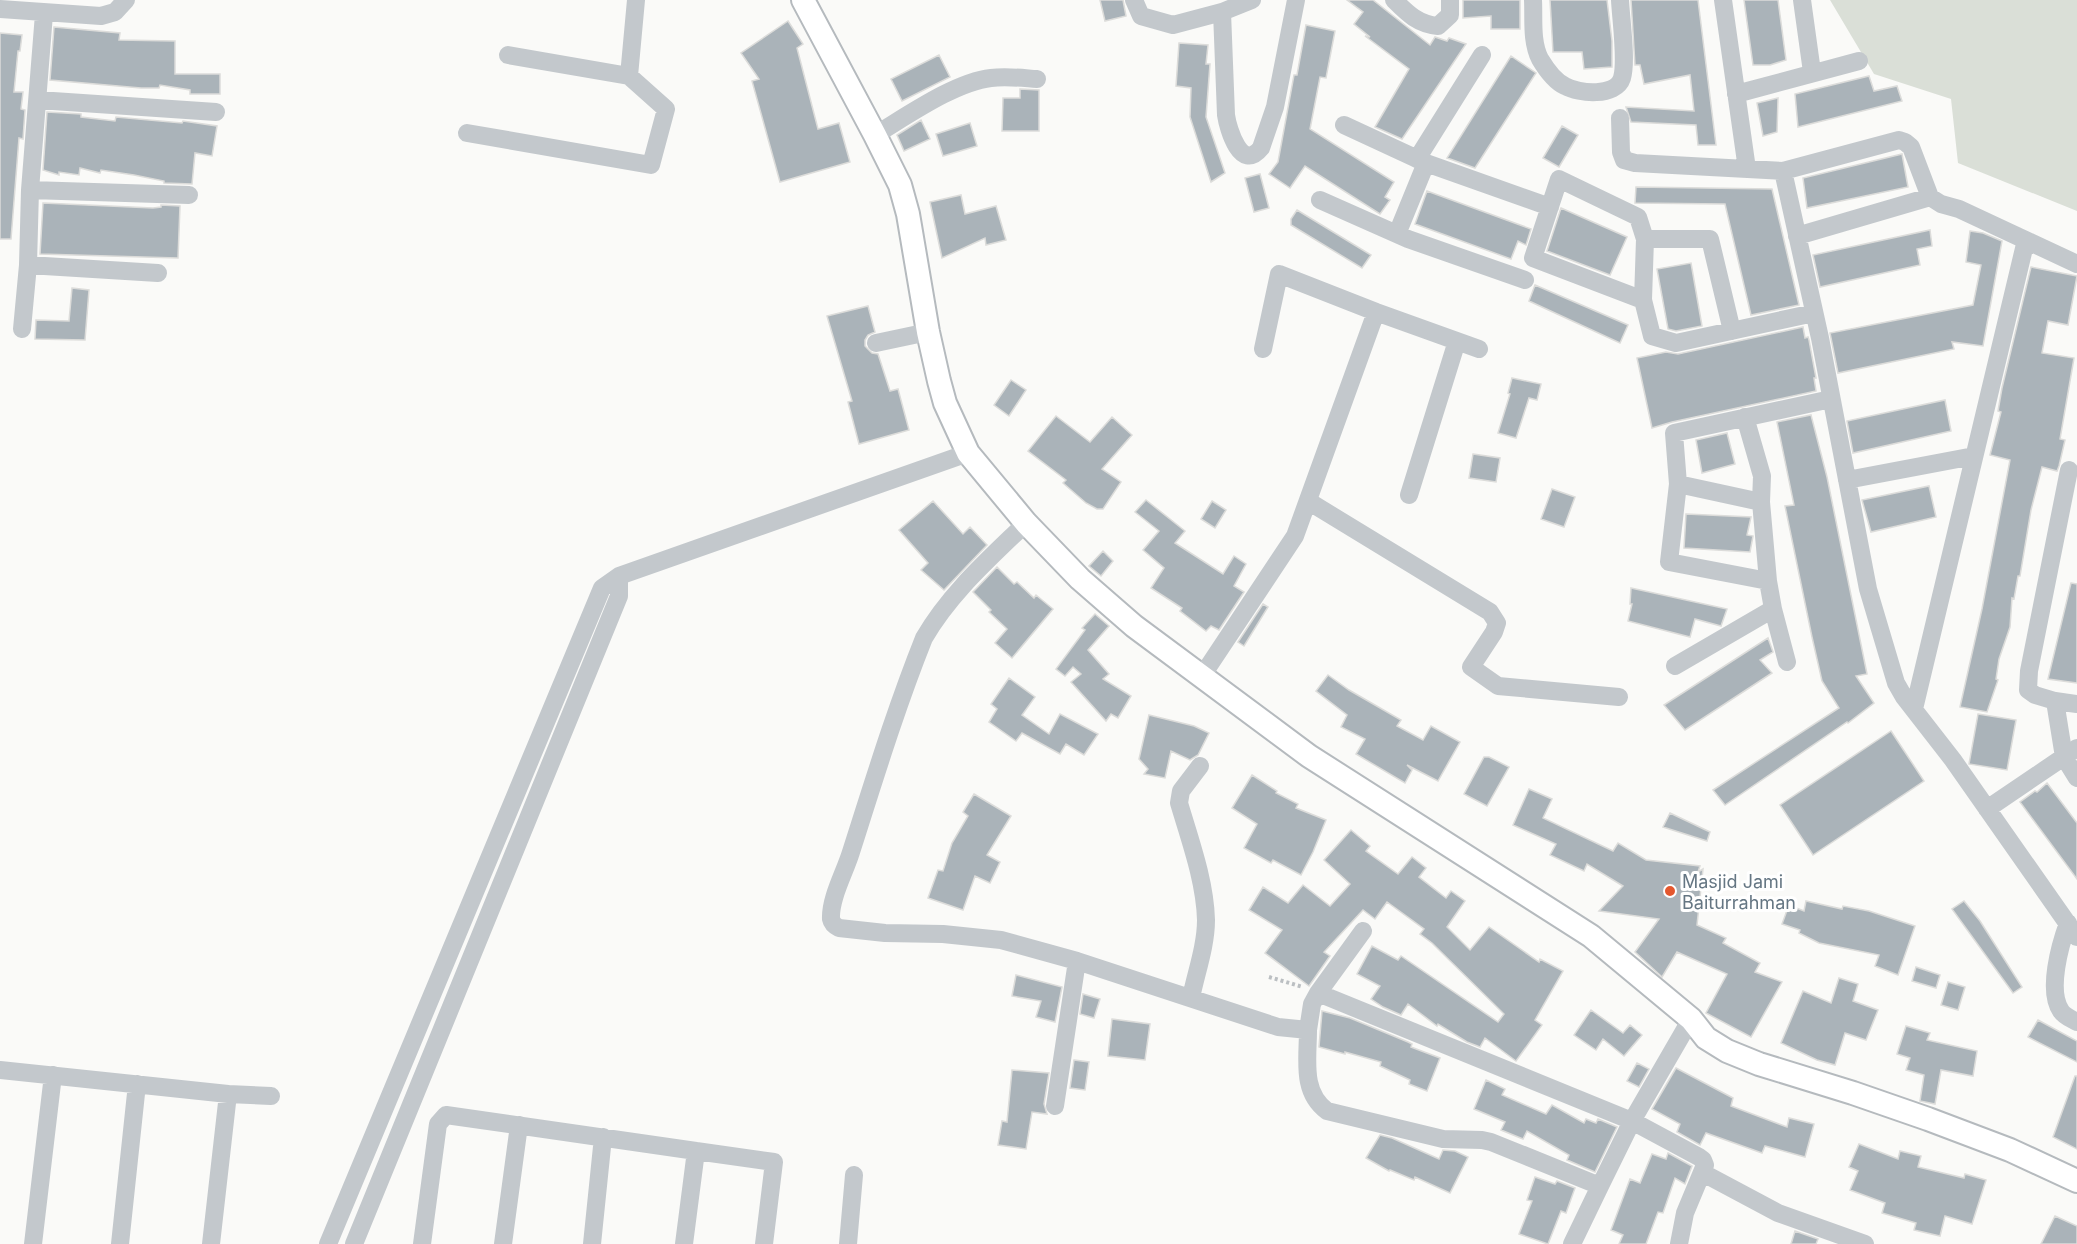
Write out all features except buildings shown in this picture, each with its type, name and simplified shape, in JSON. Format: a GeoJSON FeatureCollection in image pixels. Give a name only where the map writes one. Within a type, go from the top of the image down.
{"type":"FeatureCollection","features":[{"type":"Feature","properties":{"kind":"main road"},"geometry":{"type":"LineString","coordinates":[[803,0],[876,135],[900,185],[908,214],[928,332],[945,403],[968,453],[1026,523],[1080,579],[1134,626],[1309,756],[1591,936],[1691,1019],[1706,1038],[1759,1064],[1929,1119],[2010,1150],[2077,1182]]}},
{"type":"Feature","properties":{"kind":"street"},"geometry":{"type":"LineString","coordinates":[[0,9],[44,14],[101,16],[115,12],[126,0]]}},
{"type":"Feature","properties":{"kind":"street"},"geometry":{"type":"LineString","coordinates":[[629,76],[636,0]]}},
{"type":"Feature","properties":{"kind":"street"},"geometry":{"type":"LineString","coordinates":[[1134,0],[1141,16],[1173,25],[1222,12],[1252,0]]}},
{"type":"Feature","properties":{"kind":"street"},"geometry":{"type":"LineString","coordinates":[[1222,12],[1228,129],[1238,149],[1243,154],[1250,155],[1257,153],[1261,148],[1275,107],[1296,0]]}},
{"type":"Feature","properties":{"kind":"street"},"geometry":{"type":"LineString","coordinates":[[1394,0],[1415,20],[1426,25],[1438,26],[1450,15],[1450,0]]}},
{"type":"Feature","properties":{"kind":"street"},"geometry":{"type":"LineString","coordinates":[[1533,0],[1535,42],[1541,59],[1551,74],[1566,87],[1597,92],[1610,91],[1618,86],[1622,77],[1624,66],[1620,0]]}},
{"type":"Feature","properties":{"kind":"street"},"geometry":{"type":"LineString","coordinates":[[1723,0],[1747,169]]}},
{"type":"Feature","properties":{"kind":"street"},"geometry":{"type":"LineString","coordinates":[[1802,0],[1812,72]]}},
{"type":"Feature","properties":{"kind":"street"},"geometry":{"type":"LineString","coordinates":[[22,329],[44,14]]}},
{"type":"Feature","properties":{"kind":"street"},"geometry":{"type":"LineString","coordinates":[[467,133],[651,165],[666,109],[629,76],[508,55]]}},
{"type":"Feature","properties":{"kind":"street"},"geometry":{"type":"LineString","coordinates":[[1397,234],[1422,161],[1482,55]]}},
{"type":"Feature","properties":{"kind":"street"},"geometry":{"type":"LineString","coordinates":[[1736,94],[1859,61]]}},
{"type":"Feature","properties":{"kind":"street"},"geometry":{"type":"LineString","coordinates":[[876,135],[971,82],[992,78],[1037,79]]}},
{"type":"Feature","properties":{"kind":"street"},"geometry":{"type":"LineString","coordinates":[[38,100],[216,112]]}},
{"type":"Feature","properties":{"kind":"street"},"geometry":{"type":"LineString","coordinates":[[1620,118],[1621,152],[1624,160],[1635,163],[1783,171],[1899,140],[1905,141],[1911,147],[1930,197],[1941,204],[1959,209],[2077,264]]}},
{"type":"Feature","properties":{"kind":"street"},"geometry":{"type":"LineString","coordinates":[[1344,125],[1422,161],[1550,207]]}},
{"type":"Feature","properties":{"kind":"street"},"geometry":{"type":"LineString","coordinates":[[1783,171],[1814,314],[1868,589],[1896,682],[1988,808],[2072,930],[2061,942],[2056,971],[2056,998],[2061,1011],[2077,1022]]}},
{"type":"Feature","properties":{"kind":"street"},"geometry":{"type":"LineString","coordinates":[[1320,200],[1523,286],[1559,179],[1638,217],[1645,239],[1643,300],[1652,336],[1676,342],[1814,314]]}},
{"type":"Feature","properties":{"kind":"street"},"geometry":{"type":"LineString","coordinates":[[30,190],[189,195]]}},
{"type":"Feature","properties":{"kind":"street"},"geometry":{"type":"LineString","coordinates":[[1797,236],[1930,197]]}},
{"type":"Feature","properties":{"kind":"street"},"geometry":{"type":"LineString","coordinates":[[1645,239],[1710,238],[1732,331]]}},
{"type":"Feature","properties":{"kind":"street"},"geometry":{"type":"LineString","coordinates":[[1914,709],[2026,240]]}},
{"type":"Feature","properties":{"kind":"street"},"geometry":{"type":"LineString","coordinates":[[1533,258],[1643,300]]}},
{"type":"Feature","properties":{"kind":"street"},"geometry":{"type":"LineString","coordinates":[[28,266],[158,273]]}},
{"type":"Feature","properties":{"kind":"street"},"geometry":{"type":"LineString","coordinates":[[1263,349],[1279,274],[1479,349]]}},
{"type":"Feature","properties":{"kind":"street"},"geometry":{"type":"LineString","coordinates":[[1202,676],[1295,536],[1376,312]]}},
{"type":"Feature","properties":{"kind":"street"},"geometry":{"type":"LineString","coordinates":[[876,343],[928,332]]}},
{"type":"Feature","properties":{"kind":"street"},"geometry":{"type":"LineString","coordinates":[[1409,495],[1457,341]]}},
{"type":"Feature","properties":{"kind":"street"},"geometry":{"type":"LineString","coordinates":[[1768,581],[1668,562],[1678,484],[1674,433],[1831,399]]}},
{"type":"Feature","properties":{"kind":"street"},"geometry":{"type":"LineString","coordinates":[[1745,417],[1762,476],[1761,502],[1768,581],[1787,662]]}},
{"type":"Feature","properties":{"kind":"street"},"geometry":{"type":"LineString","coordinates":[[328,1244],[602,588],[619,576],[968,453]]}},
{"type":"Feature","properties":{"kind":"street"},"geometry":{"type":"LineString","coordinates":[[1847,480],[1974,456]]}},
{"type":"Feature","properties":{"kind":"street"},"geometry":{"type":"LineString","coordinates":[[2069,470],[2029,671],[2028,690],[2035,695],[2077,705]]}},
{"type":"Feature","properties":{"kind":"street"},"geometry":{"type":"LineString","coordinates":[[1678,484],[1761,502]]}},
{"type":"Feature","properties":{"kind":"street"},"geometry":{"type":"LineString","coordinates":[[1308,501],[1490,612],[1497,623],[1494,632],[1471,667],[1498,686],[1619,697]]}},
{"type":"Feature","properties":{"kind":"street"},"geometry":{"type":"LineString","coordinates":[[1026,523],[951,599],[937,616],[924,638],[865,802],[851,853],[837,890],[831,920],[833,925],[849,930],[943,934],[1001,940],[1077,961],[1278,1027],[1308,1030]]}},
{"type":"Feature","properties":{"kind":"street"},"geometry":{"type":"LineString","coordinates":[[354,1244],[619,596],[619,576]]}},
{"type":"Feature","properties":{"kind":"street"},"geometry":{"type":"LineString","coordinates":[[1675,666],[1773,609]]}},
{"type":"Feature","properties":{"kind":"street"},"geometry":{"type":"LineString","coordinates":[[2055,701],[2077,778]]}},
{"type":"Feature","properties":{"kind":"street"},"geometry":{"type":"LineString","coordinates":[[1988,808],[2070,753]]}},
{"type":"Feature","properties":{"kind":"street"},"geometry":{"type":"LineString","coordinates":[[1191,998],[1206,921],[1203,893],[1179,803],[1181,791],[1200,766]]}},
{"type":"Feature","properties":{"kind":"street"},"geometry":{"type":"LineString","coordinates":[[1363,931],[1312,1004],[1308,1030],[1310,1091],[1317,1104],[1327,1111],[1443,1139],[1491,1142],[1600,1186]]}},
{"type":"Feature","properties":{"kind":"street"},"geometry":{"type":"LineString","coordinates":[[1055,1106],[1077,961]]}},
{"type":"Feature","properties":{"kind":"street"},"geometry":{"type":"LineString","coordinates":[[1318,993],[1632,1121],[1703,1160],[1705,1165],[1703,1173],[1685,1213],[1679,1244]]}},
{"type":"Feature","properties":{"kind":"street"},"geometry":{"type":"LineString","coordinates":[[1579,1242],[1600,1186],[1632,1121],[1691,1019]]}},
{"type":"Feature","properties":{"kind":"street"},"geometry":{"type":"LineString","coordinates":[[0,1070],[228,1094],[271,1096]]}},
{"type":"Feature","properties":{"kind":"street"},"geometry":{"type":"LineString","coordinates":[[33,1244],[53,1075]]}},
{"type":"Feature","properties":{"kind":"street"},"geometry":{"type":"LineString","coordinates":[[120,1244],[137,1084]]}},
{"type":"Feature","properties":{"kind":"street"},"geometry":{"type":"LineString","coordinates":[[211,1244],[228,1094]]}},
{"type":"Feature","properties":{"kind":"street"},"geometry":{"type":"LineString","coordinates":[[422,1244],[438,1124],[446,1115],[774,1162],[764,1244]]}},
{"type":"Feature","properties":{"kind":"street"},"geometry":{"type":"LineString","coordinates":[[503,1244],[519,1125]]}},
{"type":"Feature","properties":{"kind":"street"},"geometry":{"type":"LineString","coordinates":[[592,1244],[603,1137]]}},
{"type":"Feature","properties":{"kind":"street"},"geometry":{"type":"LineString","coordinates":[[684,1244],[696,1151]]}},
{"type":"Feature","properties":{"kind":"street"},"geometry":{"type":"LineString","coordinates":[[1703,1173],[1778,1213],[1865,1244]]}},
{"type":"Feature","properties":{"kind":"street"},"geometry":{"type":"LineString","coordinates":[[848,1244],[854,1175]]}},
{"type":"Feature","properties":{"kind":"path"},"geometry":{"type":"LineString","coordinates":[[1269,977],[1318,993]]}},
{"type":"Feature","properties":{"kind":"shaded area"},"geometry":{"type":"Polygon","coordinates":[[[1830,0],[2077,0],[2077,211],[1958,163],[1951,99],[1874,74],[1830,0]]]}},
{"type":"Feature","properties":{"kind":"place","name":"Masjid Jami Baiturrahman"},"geometry":{"type":"Point","coordinates":[1670,891]}}]}
